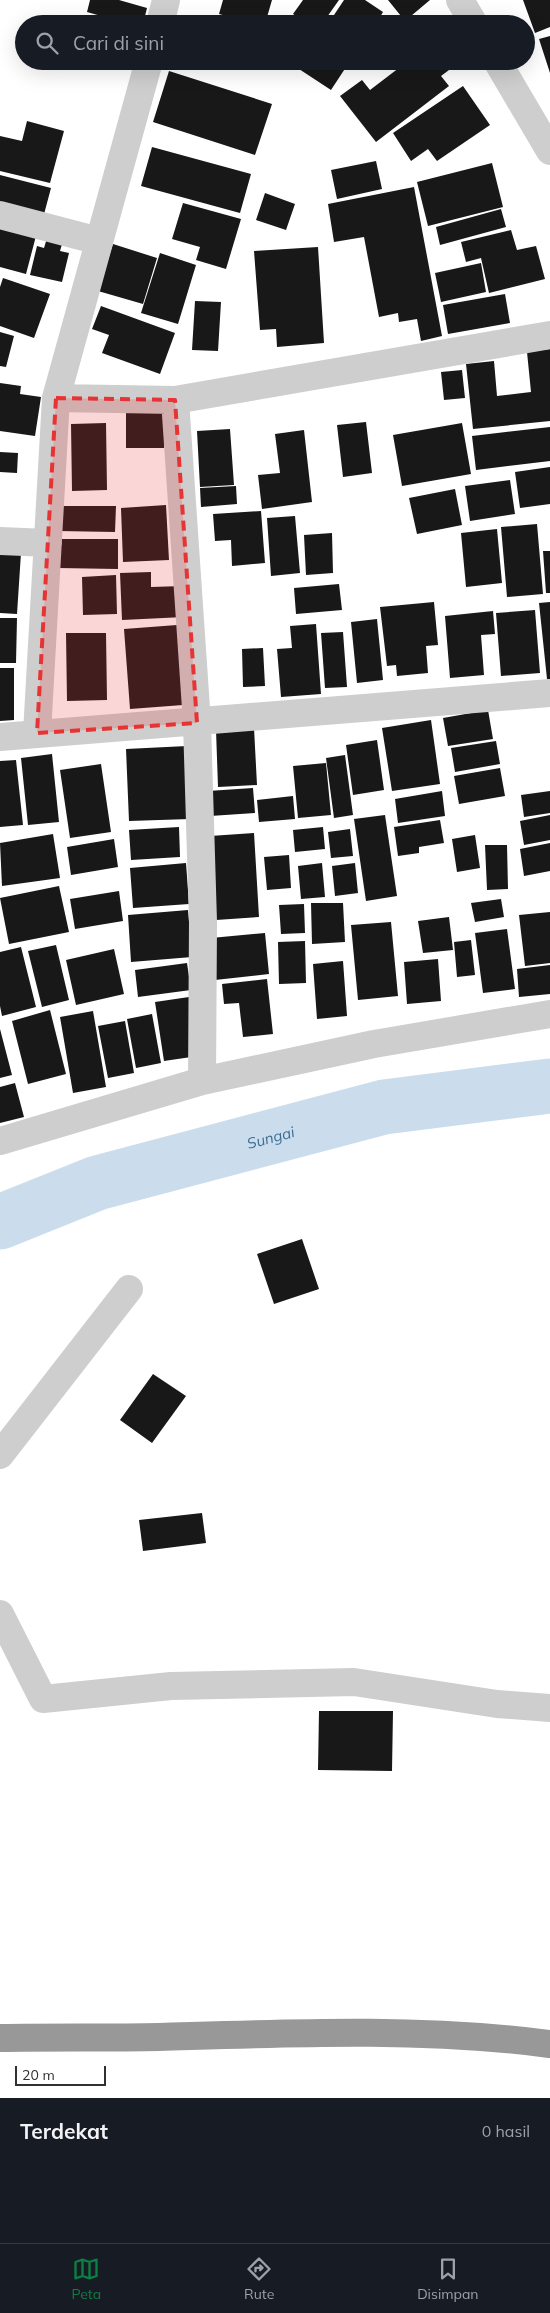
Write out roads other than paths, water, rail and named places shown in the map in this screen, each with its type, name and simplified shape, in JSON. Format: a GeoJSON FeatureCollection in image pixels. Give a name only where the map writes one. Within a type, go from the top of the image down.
{"type":"FeatureCollection","features":[{"type":"Feature","properties":{"kind":"highway"},"geometry":{"type":"LineString","coordinates":[[0,2038],[158,2037],[281,2032],[416,2034],[518,2040],[550,2044]]}},
{"type":"Feature","properties":{"kind":"street"},"geometry":{"type":"LineString","coordinates":[[162,15],[166,0]]}},
{"type":"Feature","properties":{"kind":"street"},"geometry":{"type":"LineString","coordinates":[[460,0],[469,15]]}},
{"type":"Feature","properties":{"kind":"street"},"geometry":{"type":"LineString","coordinates":[[37,733],[56,398],[146,70]]}},
{"type":"Feature","properties":{"kind":"street"},"geometry":{"type":"LineString","coordinates":[[502,70],[550,151]]}},
{"type":"Feature","properties":{"kind":"street"},"geometry":{"type":"LineString","coordinates":[[0,215],[99,241]]}},
{"type":"Feature","properties":{"kind":"street"},"geometry":{"type":"LineString","coordinates":[[56,398],[175,400],[550,335]]}},
{"type":"Feature","properties":{"kind":"street"},"geometry":{"type":"LineString","coordinates":[[175,400],[197,723],[203,922],[202,1081]]}},
{"type":"Feature","properties":{"kind":"street"},"geometry":{"type":"LineString","coordinates":[[0,541],[48,543]]}},
{"type":"Feature","properties":{"kind":"street"},"geometry":{"type":"LineString","coordinates":[[0,738],[37,733],[197,723],[550,693]]}},
{"type":"Feature","properties":{"kind":"street"},"geometry":{"type":"LineString","coordinates":[[0,1141],[202,1081],[374,1044],[550,1014]]}},
{"type":"Feature","properties":{"kind":"street"},"geometry":{"type":"LineString","coordinates":[[0,1455],[129,1289]]}},
{"type":"Feature","properties":{"kind":"street"},"geometry":{"type":"LineString","coordinates":[[0,1614],[43,1699],[171,1686],[354,1682],[498,1704],[550,1708]]}},
{"type":"Feature","properties":{"kind":"waterway","name":"Sungai"},"geometry":{"type":"LineString","coordinates":[[0,1222],[97,1183],[384,1107],[550,1086]]}}]}
